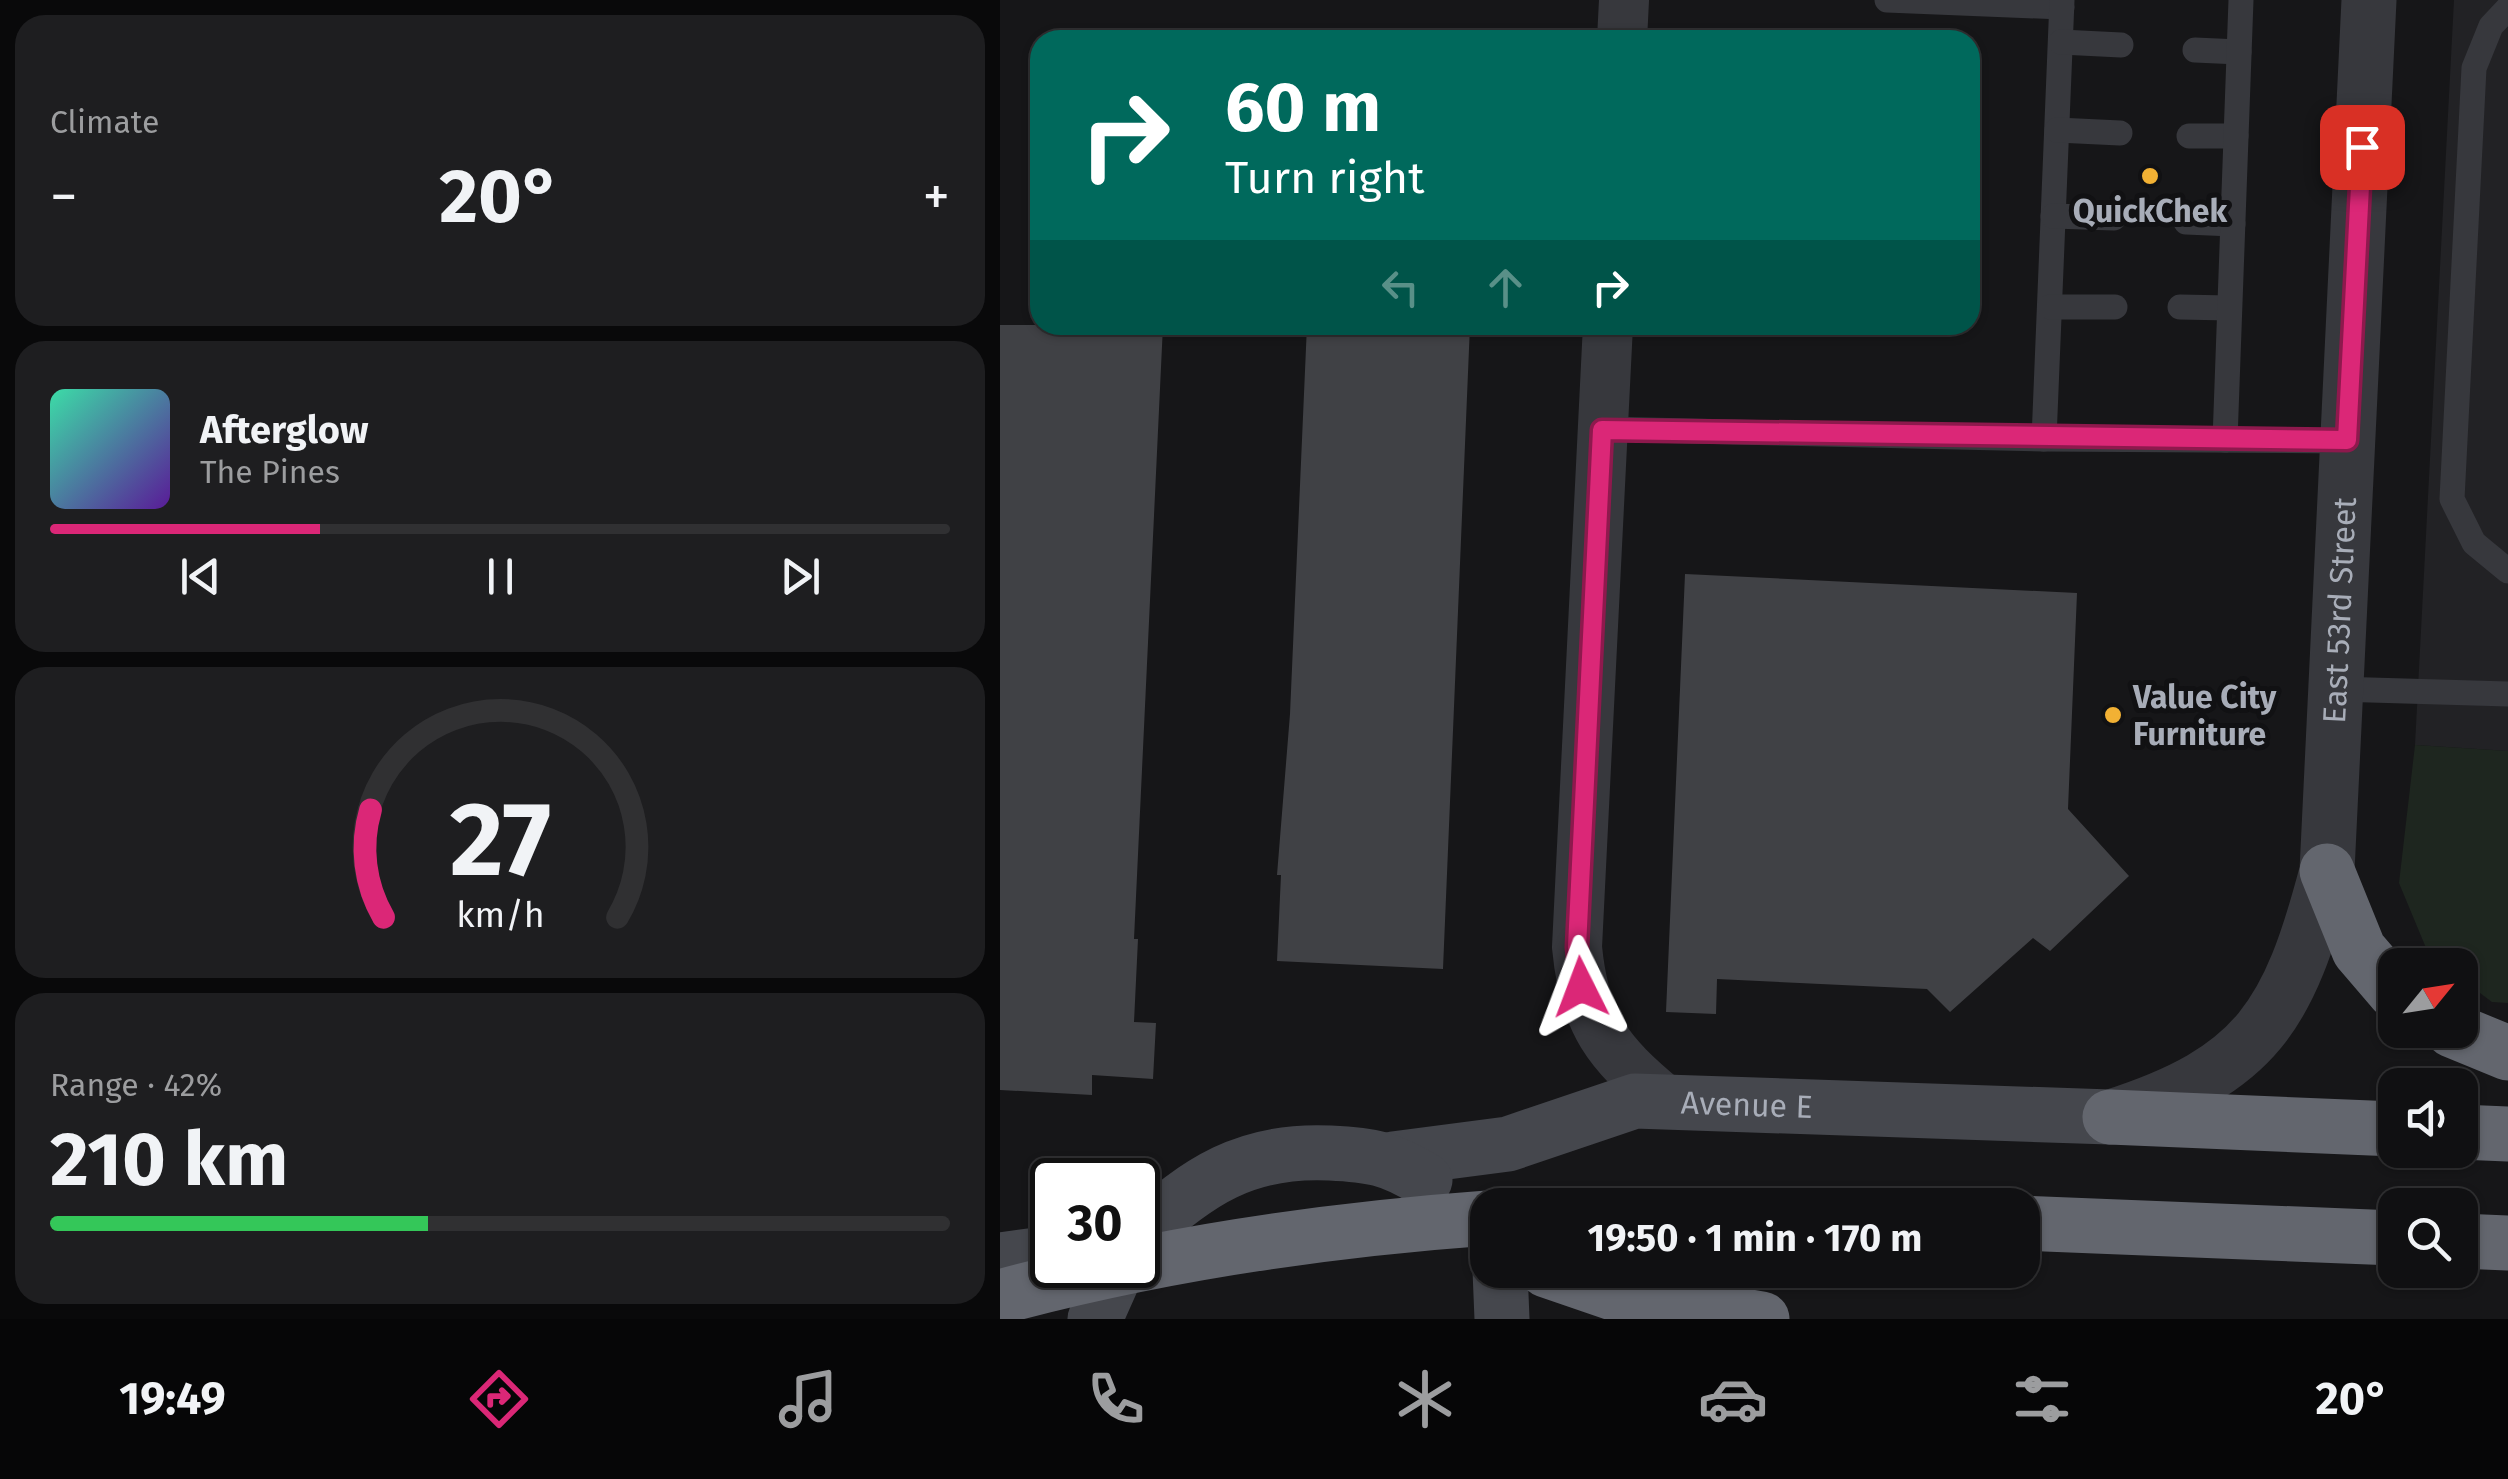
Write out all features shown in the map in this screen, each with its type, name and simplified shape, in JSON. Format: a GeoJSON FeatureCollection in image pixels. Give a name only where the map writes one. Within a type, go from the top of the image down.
{"type":"FeatureCollection","features":[{"type":"Feature","properties":{"kind":"highway"},"geometry":{"type":"LineString","coordinates":[[2327,871],[2359,950],[2378,972]]}},
{"type":"Feature","properties":{"kind":"highway"},"geometry":{"type":"LineString","coordinates":[[2478,1041],[2508,1053]]}},
{"type":"Feature","properties":{"kind":"highway"},"geometry":{"type":"LineString","coordinates":[[2110,1117],[2378,1128]]}},
{"type":"Feature","properties":{"kind":"highway"},"geometry":{"type":"LineString","coordinates":[[2478,1133],[2508,1134]]}},
{"type":"Feature","properties":{"kind":"highway"},"geometry":{"type":"LineString","coordinates":[[1000,1297],[1179,1256],[1309,1236],[1470,1220]]}},
{"type":"Feature","properties":{"kind":"highway"},"geometry":{"type":"LineString","coordinates":[[2040,1224],[2378,1237]]}},
{"type":"Feature","properties":{"kind":"highway"},"geometry":{"type":"LineString","coordinates":[[2478,1242],[2508,1243]]}},
{"type":"Feature","properties":{"kind":"highway"},"geometry":{"type":"LineString","coordinates":[[1598,1288],[1762,1319]]}},
{"type":"Feature","properties":{"kind":"main road","name":"Avenue E"},"geometry":{"type":"LineString","coordinates":[[1393,1160],[1508,1144],[1635,1101],[2110,1117]]}},
{"type":"Feature","properties":{"kind":"main road"},"geometry":{"type":"LineString","coordinates":[[1160,1213],[1208,1179],[1260,1156],[1309,1152],[1393,1160],[1470,1212]]}},
{"type":"Feature","properties":{"kind":"main road"},"geometry":{"type":"LineString","coordinates":[[1000,1260],[1030,1256]]}},
{"type":"Feature","properties":{"kind":"main road"},"geometry":{"type":"LineString","coordinates":[[1095,1319],[1108,1288]]}},
{"type":"Feature","properties":{"kind":"main road"},"geometry":{"type":"LineString","coordinates":[[1501,1288],[1502,1319]]}},
{"type":"Feature","properties":{"kind":"street"},"geometry":{"type":"LineString","coordinates":[[1622,30],[1624,0]]}},
{"type":"Feature","properties":{"kind":"street","name":"East 53rd Street"},"geometry":{"type":"LineString","coordinates":[[2110,1117],[2198,1083],[2262,1029],[2305,956],[2327,871],[2369,0]]}},
{"type":"Feature","properties":{"kind":"street"},"geometry":{"type":"LineString","coordinates":[[1607,335],[1577,947],[1581,987],[1590,1020],[1612,1050],[1666,1100]]}},
{"type":"Feature","properties":{"kind":"lane"},"geometry":{"type":"LineString","coordinates":[[1888,0],[2062,3],[2044,439]]}},
{"type":"Feature","properties":{"kind":"lane"},"geometry":{"type":"LineString","coordinates":[[2220,440],[2230,308],[2241,0]]}},
{"type":"Feature","properties":{"kind":"lane"},"geometry":{"type":"LineString","coordinates":[[2508,8],[2491,26],[2474,68],[2452,499],[2474,544],[2508,571]]}},
{"type":"Feature","properties":{"kind":"lane"},"geometry":{"type":"LineString","coordinates":[[2060,42],[2121,45]]}},
{"type":"Feature","properties":{"kind":"lane"},"geometry":{"type":"LineString","coordinates":[[2195,50],[2240,52]]}},
{"type":"Feature","properties":{"kind":"lane"},"geometry":{"type":"LineString","coordinates":[[2057,130],[2120,133]]}},
{"type":"Feature","properties":{"kind":"lane"},"geometry":{"type":"LineString","coordinates":[[2189,136],[2236,136]]}},
{"type":"Feature","properties":{"kind":"lane"},"geometry":{"type":"LineString","coordinates":[[2053,216],[2114,218]]}},
{"type":"Feature","properties":{"kind":"lane"},"geometry":{"type":"LineString","coordinates":[[2186,222],[2233,224]]}},
{"type":"Feature","properties":{"kind":"lane"},"geometry":{"type":"LineString","coordinates":[[2050,307],[2115,307]]}},
{"type":"Feature","properties":{"kind":"lane"},"geometry":{"type":"LineString","coordinates":[[2180,307],[2230,308]]}},
{"type":"Feature","properties":{"kind":"lane"},"geometry":{"type":"LineString","coordinates":[[1602,430],[2044,439],[2347,440]]}},
{"type":"Feature","properties":{"kind":"lane"},"geometry":{"type":"LineString","coordinates":[[2336,689],[2508,694]]}},
{"type":"Feature","properties":{"kind":"shaded area"},"geometry":{"type":"Polygon","coordinates":[[[2454,0],[2508,0],[2508,751],[2415,745],[2454,0]]]}},
{"type":"Feature","properties":{"kind":"shaded area"},"geometry":{"type":"Polygon","coordinates":[[[2415,745],[2508,751],[2508,1003],[2492,1002],[2478,992],[2478,948],[2426,948],[2399,883],[2415,745]]]}},
{"type":"Feature","properties":{"kind":"building"},"geometry":{"type":"Polygon","coordinates":[[[1000,325],[1030,325],[1030,335],[1163,335],[1134,939],[1138,939],[1134,1022],[1156,1023],[1153,1079],[1092,1075],[1092,1095],[1000,1090],[1000,325]]]}},
{"type":"Feature","properties":{"kind":"building"},"geometry":{"type":"Polygon","coordinates":[[[1307,335],[1470,335],[1443,969],[1277,961],[1281,875],[1277,875],[1290,714],[1307,335]]]}},
{"type":"Feature","properties":{"kind":"building"},"geometry":{"type":"Polygon","coordinates":[[[1685,574],[2077,593],[2068,809],[2129,876],[2050,951],[2033,938],[1950,1012],[1927,989],[1717,979],[1716,1014],[1666,1012],[1685,574]]]}},
{"type":"Feature","properties":{"kind":"place","name":"QuickChek"},"geometry":{"type":"Point","coordinates":[2150,176]}},
{"type":"Feature","properties":{"kind":"place","name":"Value City Furniture"},"geometry":{"type":"Point","coordinates":[2113,715]}},
{"type":"Feature","properties":{"kind":"route"},"geometry":{"type":"LineString","coordinates":[[1581,987],[1577,947],[1602,430],[2044,439],[2347,440],[2362,147]]}}]}
